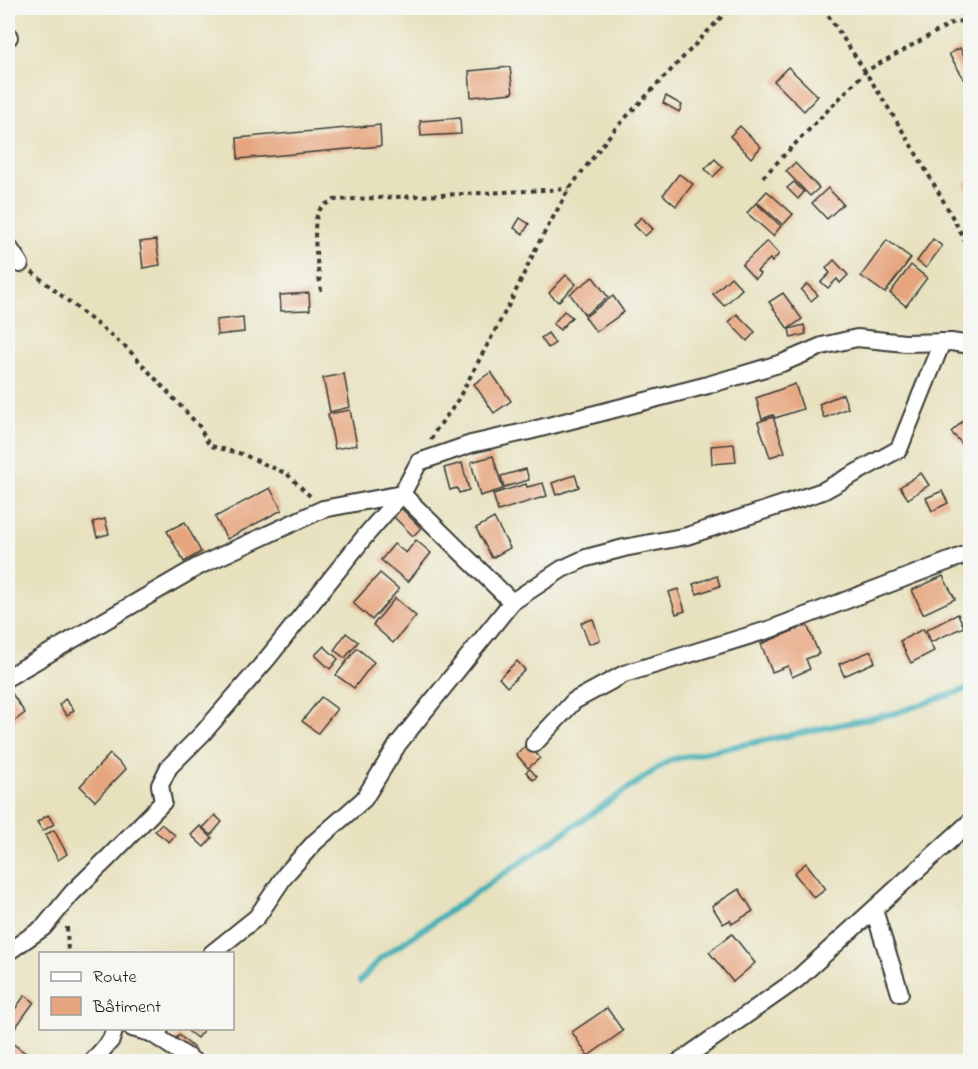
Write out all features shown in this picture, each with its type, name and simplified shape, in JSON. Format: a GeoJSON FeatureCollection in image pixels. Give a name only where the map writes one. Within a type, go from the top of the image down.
{"type":"FeatureCollection","features":[{"type":"Feature","properties":{"kind":"street"},"geometry":{"type":"LineString","coordinates":[[8,246],[20,264]]}},
{"type":"Feature","properties":{"kind":"street"},"geometry":{"type":"LineString","coordinates":[[8,952],[44,927],[72,893],[164,802],[160,785],[169,767],[203,733],[267,659],[366,535],[402,494],[419,462],[471,444],[708,385],[782,363],[822,346],[857,338],[905,343],[942,342],[970,345]]}},
{"type":"Feature","properties":{"kind":"street"},"geometry":{"type":"LineString","coordinates":[[213,952],[257,917],[286,874],[315,842],[364,799],[398,744],[512,602],[562,569],[586,558],[624,548],[687,537],[823,491],[899,449],[942,342]]}},
{"type":"Feature","properties":{"kind":"street"},"geometry":{"type":"LineString","coordinates":[[8,677],[199,566],[323,509],[402,494]]}},
{"type":"Feature","properties":{"kind":"street"},"geometry":{"type":"LineString","coordinates":[[402,494],[512,602]]}},
{"type":"Feature","properties":{"kind":"street"},"geometry":{"type":"LineString","coordinates":[[534,744],[574,701],[624,674],[771,629],[970,553]]}},
{"type":"Feature","properties":{"kind":"street"},"geometry":{"type":"LineString","coordinates":[[679,1062],[796,980],[970,822]]}},
{"type":"Feature","properties":{"kind":"street"},"geometry":{"type":"LineString","coordinates":[[874,910],[900,993]]}},
{"type":"Feature","properties":{"kind":"street"},"geometry":{"type":"LineString","coordinates":[[92,1062],[111,1040],[115,1030]]}},
{"type":"Feature","properties":{"kind":"street"},"geometry":{"type":"LineString","coordinates":[[156,1031],[195,1062]]}},
{"type":"Feature","properties":{"kind":"path"},"geometry":{"type":"LineString","coordinates":[[419,462],[436,430],[455,405],[569,189],[613,130],[730,8]]}},
{"type":"Feature","properties":{"kind":"path"},"geometry":{"type":"LineString","coordinates":[[823,8],[866,71],[948,207],[970,250]]}},
{"type":"Feature","properties":{"kind":"path"},"geometry":{"type":"LineString","coordinates":[[763,177],[866,71],[952,23],[959,21],[970,24]]}},
{"type":"Feature","properties":{"kind":"path"},"geometry":{"type":"LineString","coordinates":[[321,291],[315,223],[318,212],[324,205],[334,200],[569,189]]}},
{"type":"Feature","properties":{"kind":"path"},"geometry":{"type":"LineString","coordinates":[[20,264],[127,348],[199,426],[208,443],[242,453],[287,474],[323,509]]}},
{"type":"Feature","properties":{"kind":"building"},"geometry":{"type":"Polygon","coordinates":[[[960,48],[970,67],[970,75],[964,79],[949,54],[960,48]]]}},
{"type":"Feature","properties":{"kind":"building"},"geometry":{"type":"Polygon","coordinates":[[[510,67],[513,93],[471,97],[469,71],[510,67]]]}},
{"type":"Feature","properties":{"kind":"building"},"geometry":{"type":"Polygon","coordinates":[[[788,67],[818,96],[804,111],[774,81],[788,67]]]}},
{"type":"Feature","properties":{"kind":"building"},"geometry":{"type":"Polygon","coordinates":[[[666,96],[682,105],[679,112],[663,103],[666,96]]]}},
{"type":"Feature","properties":{"kind":"building"},"geometry":{"type":"Polygon","coordinates":[[[460,118],[461,134],[421,136],[420,121],[460,118]]]}},
{"type":"Feature","properties":{"kind":"building"},"geometry":{"type":"Polygon","coordinates":[[[380,125],[381,146],[238,159],[237,138],[380,125]]]}},
{"type":"Feature","properties":{"kind":"building"},"geometry":{"type":"Polygon","coordinates":[[[740,126],[761,147],[751,158],[730,136],[740,126]]]}},
{"type":"Feature","properties":{"kind":"building"},"geometry":{"type":"Polygon","coordinates":[[[715,159],[723,167],[713,177],[705,169],[715,159]]]}},
{"type":"Feature","properties":{"kind":"building"},"geometry":{"type":"Polygon","coordinates":[[[795,163],[819,188],[810,196],[786,171],[795,163]]]}},
{"type":"Feature","properties":{"kind":"building"},"geometry":{"type":"Polygon","coordinates":[[[679,174],[693,184],[676,206],[663,195],[679,174]]]}},
{"type":"Feature","properties":{"kind":"building"},"geometry":{"type":"Polygon","coordinates":[[[970,180],[970,195],[964,184],[970,180]]]}},
{"type":"Feature","properties":{"kind":"building"},"geometry":{"type":"Polygon","coordinates":[[[794,182],[804,192],[798,199],[787,188],[794,182]]]}},
{"type":"Feature","properties":{"kind":"building"},"geometry":{"type":"Polygon","coordinates":[[[828,188],[843,204],[827,219],[812,203],[828,188]]]}},
{"type":"Feature","properties":{"kind":"building"},"geometry":{"type":"Polygon","coordinates":[[[767,191],[793,214],[783,225],[757,202],[767,191]]]}},
{"type":"Feature","properties":{"kind":"building"},"geometry":{"type":"Polygon","coordinates":[[[756,203],[781,226],[773,236],[747,213],[756,203]]]}},
{"type":"Feature","properties":{"kind":"building"},"geometry":{"type":"Polygon","coordinates":[[[641,217],[653,229],[645,236],[634,225],[641,217]]]}},
{"type":"Feature","properties":{"kind":"building"},"geometry":{"type":"Polygon","coordinates":[[[520,218],[529,224],[523,234],[514,228],[520,218]]]}},
{"type":"Feature","properties":{"kind":"building"},"geometry":{"type":"Polygon","coordinates":[[[933,239],[942,246],[926,268],[917,261],[933,239]]]}},
{"type":"Feature","properties":{"kind":"building"},"geometry":{"type":"Polygon","coordinates":[[[156,240],[160,265],[143,268],[140,242],[156,240]]]}},
{"type":"Feature","properties":{"kind":"building"},"geometry":{"type":"Polygon","coordinates":[[[887,240],[911,258],[885,293],[861,276],[887,240]]]}},
{"type":"Feature","properties":{"kind":"building"},"geometry":{"type":"Polygon","coordinates":[[[767,241],[779,254],[772,262],[770,259],[757,271],[760,274],[755,279],[742,265],[767,241]]]}},
{"type":"Feature","properties":{"kind":"building"},"geometry":{"type":"Polygon","coordinates":[[[834,260],[848,275],[840,283],[837,279],[828,288],[821,282],[830,273],[826,268],[834,260]]]}},
{"type":"Feature","properties":{"kind":"building"},"geometry":{"type":"Polygon","coordinates":[[[911,265],[927,278],[906,306],[890,293],[911,265]]]}},
{"type":"Feature","properties":{"kind":"building"},"geometry":{"type":"Polygon","coordinates":[[[566,275],[576,284],[558,302],[549,293],[566,275]]]}},
{"type":"Feature","properties":{"kind":"building"},"geometry":{"type":"Polygon","coordinates":[[[593,277],[608,297],[585,315],[570,294],[593,277]]]}},
{"type":"Feature","properties":{"kind":"building"},"geometry":{"type":"Polygon","coordinates":[[[731,277],[742,289],[724,306],[713,294],[731,277]]]}},
{"type":"Feature","properties":{"kind":"building"},"geometry":{"type":"Polygon","coordinates":[[[807,284],[818,295],[811,301],[801,290],[807,284]]]}},
{"type":"Feature","properties":{"kind":"building"},"geometry":{"type":"Polygon","coordinates":[[[309,293],[310,310],[281,311],[280,295],[309,293]]]}},
{"type":"Feature","properties":{"kind":"building"},"geometry":{"type":"Polygon","coordinates":[[[783,293],[802,319],[788,329],[769,302],[783,293]]]}},
{"type":"Feature","properties":{"kind":"building"},"geometry":{"type":"Polygon","coordinates":[[[613,296],[624,312],[596,332],[585,317],[613,296]]]}},
{"type":"Feature","properties":{"kind":"building"},"geometry":{"type":"Polygon","coordinates":[[[967,307],[970,307],[970,322],[969,322],[967,307]]]}},
{"type":"Feature","properties":{"kind":"building"},"geometry":{"type":"Polygon","coordinates":[[[564,311],[572,317],[560,330],[553,324],[564,311]]]}},
{"type":"Feature","properties":{"kind":"building"},"geometry":{"type":"Polygon","coordinates":[[[737,314],[755,332],[747,341],[729,322],[737,314]]]}},
{"type":"Feature","properties":{"kind":"building"},"geometry":{"type":"Polygon","coordinates":[[[243,317],[244,332],[217,335],[216,320],[243,317]]]}},
{"type":"Feature","properties":{"kind":"building"},"geometry":{"type":"Polygon","coordinates":[[[804,325],[806,334],[791,338],[789,329],[804,325]]]}},
{"type":"Feature","properties":{"kind":"building"},"geometry":{"type":"Polygon","coordinates":[[[548,333],[555,343],[548,348],[541,338],[548,333]]]}},
{"type":"Feature","properties":{"kind":"building"},"geometry":{"type":"Polygon","coordinates":[[[491,372],[511,401],[494,413],[474,384],[491,372]]]}},
{"type":"Feature","properties":{"kind":"building"},"geometry":{"type":"Polygon","coordinates":[[[344,374],[350,407],[330,412],[323,378],[344,374]]]}},
{"type":"Feature","properties":{"kind":"building"},"geometry":{"type":"Polygon","coordinates":[[[795,384],[803,409],[775,418],[773,415],[762,419],[756,398],[795,384]]]}},
{"type":"Feature","properties":{"kind":"building"},"geometry":{"type":"Polygon","coordinates":[[[843,394],[848,408],[824,418],[819,404],[843,394]]]}},
{"type":"Feature","properties":{"kind":"building"},"geometry":{"type":"Polygon","coordinates":[[[350,410],[357,445],[335,449],[328,414],[350,410]]]}},
{"type":"Feature","properties":{"kind":"building"},"geometry":{"type":"Polygon","coordinates":[[[773,417],[785,452],[770,457],[758,422],[773,417]]]}},
{"type":"Feature","properties":{"kind":"building"},"geometry":{"type":"Polygon","coordinates":[[[967,417],[970,421],[970,452],[951,432],[967,417]]]}},
{"type":"Feature","properties":{"kind":"building"},"geometry":{"type":"Polygon","coordinates":[[[734,444],[736,462],[712,464],[711,446],[734,444]]]}},
{"type":"Feature","properties":{"kind":"building"},"geometry":{"type":"Polygon","coordinates":[[[493,456],[503,489],[480,496],[471,462],[493,456]]]}},
{"type":"Feature","properties":{"kind":"building"},"geometry":{"type":"Polygon","coordinates":[[[462,463],[469,490],[459,493],[457,488],[450,490],[444,468],[462,463]]]}},
{"type":"Feature","properties":{"kind":"building"},"geometry":{"type":"Polygon","coordinates":[[[526,469],[529,480],[504,487],[501,476],[526,469]]]}},
{"type":"Feature","properties":{"kind":"building"},"geometry":{"type":"Polygon","coordinates":[[[921,473],[929,485],[908,499],[900,487],[921,473]]]}},
{"type":"Feature","properties":{"kind":"building"},"geometry":{"type":"Polygon","coordinates":[[[575,475],[579,487],[556,495],[552,483],[575,475]]]}},
{"type":"Feature","properties":{"kind":"building"},"geometry":{"type":"Polygon","coordinates":[[[543,483],[547,496],[498,511],[493,494],[526,484],[527,487],[543,483]]]}},
{"type":"Feature","properties":{"kind":"building"},"geometry":{"type":"Polygon","coordinates":[[[270,488],[282,510],[227,539],[215,517],[270,488]]]}},
{"type":"Feature","properties":{"kind":"building"},"geometry":{"type":"Polygon","coordinates":[[[942,491],[948,503],[932,511],[926,498],[942,491]]]}},
{"type":"Feature","properties":{"kind":"building"},"geometry":{"type":"Polygon","coordinates":[[[970,492],[970,508],[966,494],[970,492]]]}},
{"type":"Feature","properties":{"kind":"building"},"geometry":{"type":"Polygon","coordinates":[[[400,507],[421,528],[413,536],[392,515],[400,507]]]}},
{"type":"Feature","properties":{"kind":"building"},"geometry":{"type":"Polygon","coordinates":[[[494,518],[510,548],[492,558],[476,528],[494,518]]]}},
{"type":"Feature","properties":{"kind":"building"},"geometry":{"type":"Polygon","coordinates":[[[105,519],[109,534],[97,537],[93,522],[105,519]]]}},
{"type":"Feature","properties":{"kind":"building"},"geometry":{"type":"Polygon","coordinates":[[[185,522],[201,552],[184,562],[167,531],[185,522]]]}},
{"type":"Feature","properties":{"kind":"building"},"geometry":{"type":"Polygon","coordinates":[[[416,540],[431,553],[408,582],[381,560],[394,544],[406,553],[416,540]]]}},
{"type":"Feature","properties":{"kind":"building"},"geometry":{"type":"Polygon","coordinates":[[[380,573],[399,589],[372,620],[353,603],[380,573]]]}},
{"type":"Feature","properties":{"kind":"building"},"geometry":{"type":"Polygon","coordinates":[[[717,576],[720,586],[697,594],[693,584],[717,576]]]}},
{"type":"Feature","properties":{"kind":"building"},"geometry":{"type":"Polygon","coordinates":[[[943,576],[955,599],[923,614],[912,590],[943,576]]]}},
{"type":"Feature","properties":{"kind":"building"},"geometry":{"type":"Polygon","coordinates":[[[678,589],[685,611],[676,614],[669,592],[678,589]]]}},
{"type":"Feature","properties":{"kind":"building"},"geometry":{"type":"Polygon","coordinates":[[[395,598],[416,616],[393,643],[373,625],[395,598]]]}},
{"type":"Feature","properties":{"kind":"building"},"geometry":{"type":"Polygon","coordinates":[[[958,614],[964,627],[931,642],[926,630],[958,614]]]}},
{"type":"Feature","properties":{"kind":"building"},"geometry":{"type":"Polygon","coordinates":[[[593,619],[600,640],[589,644],[581,623],[593,619]]]}},
{"type":"Feature","properties":{"kind":"building"},"geometry":{"type":"Polygon","coordinates":[[[807,625],[819,654],[806,659],[810,669],[792,677],[788,666],[772,672],[761,644],[807,625]]]}},
{"type":"Feature","properties":{"kind":"building"},"geometry":{"type":"Polygon","coordinates":[[[923,629],[934,651],[911,663],[900,641],[923,629]]]}},
{"type":"Feature","properties":{"kind":"building"},"geometry":{"type":"Polygon","coordinates":[[[346,633],[358,642],[345,658],[334,650],[346,633]]]}},
{"type":"Feature","properties":{"kind":"building"},"geometry":{"type":"Polygon","coordinates":[[[324,646],[338,659],[330,669],[315,655],[324,646]]]}},
{"type":"Feature","properties":{"kind":"building"},"geometry":{"type":"Polygon","coordinates":[[[357,648],[374,662],[354,688],[336,675],[357,648]]]}},
{"type":"Feature","properties":{"kind":"building"},"geometry":{"type":"Polygon","coordinates":[[[871,651],[875,662],[844,676],[839,664],[871,651]]]}},
{"type":"Feature","properties":{"kind":"building"},"geometry":{"type":"Polygon","coordinates":[[[517,661],[525,670],[507,687],[499,678],[517,661]]]}},
{"type":"Feature","properties":{"kind":"building"},"geometry":{"type":"Polygon","coordinates":[[[9,689],[25,713],[13,722],[8,713],[9,689]]]}},
{"type":"Feature","properties":{"kind":"building"},"geometry":{"type":"Polygon","coordinates":[[[321,697],[337,709],[318,733],[302,721],[321,697]]]}},
{"type":"Feature","properties":{"kind":"building"},"geometry":{"type":"Polygon","coordinates":[[[65,699],[74,710],[67,716],[59,705],[65,699]]]}},
{"type":"Feature","properties":{"kind":"building"},"geometry":{"type":"Polygon","coordinates":[[[528,744],[540,758],[528,768],[516,754],[528,744]]]}},
{"type":"Feature","properties":{"kind":"building"},"geometry":{"type":"Polygon","coordinates":[[[110,754],[126,769],[95,801],[80,786],[110,754]]]}},
{"type":"Feature","properties":{"kind":"building"},"geometry":{"type":"Polygon","coordinates":[[[530,769],[537,777],[533,780],[526,772],[530,769]]]}},
{"type":"Feature","properties":{"kind":"building"},"geometry":{"type":"Polygon","coordinates":[[[48,815],[54,824],[43,831],[37,822],[48,815]]]}},
{"type":"Feature","properties":{"kind":"building"},"geometry":{"type":"Polygon","coordinates":[[[215,815],[222,822],[211,835],[203,828],[215,815]]]}},
{"type":"Feature","properties":{"kind":"building"},"geometry":{"type":"Polygon","coordinates":[[[161,824],[175,835],[169,842],[155,831],[161,824]]]}},
{"type":"Feature","properties":{"kind":"building"},"geometry":{"type":"Polygon","coordinates":[[[200,826],[212,838],[204,847],[191,835],[200,826]]]}},
{"type":"Feature","properties":{"kind":"building"},"geometry":{"type":"Polygon","coordinates":[[[54,830],[67,854],[58,860],[45,835],[54,830]]]}},
{"type":"Feature","properties":{"kind":"building"},"geometry":{"type":"Polygon","coordinates":[[[806,863],[826,889],[814,898],[794,873],[806,863]]]}},
{"type":"Feature","properties":{"kind":"building"},"geometry":{"type":"Polygon","coordinates":[[[739,889],[753,911],[732,924],[730,920],[723,924],[712,906],[739,889]]]}},
{"type":"Feature","properties":{"kind":"building"},"geometry":{"type":"Polygon","coordinates":[[[732,934],[755,963],[733,982],[709,952],[732,934]]]}},
{"type":"Feature","properties":{"kind":"building"},"geometry":{"type":"Polygon","coordinates":[[[25,995],[34,1002],[8,1038],[8,1019],[25,995]]]}},
{"type":"Feature","properties":{"kind":"building"},"geometry":{"type":"Polygon","coordinates":[[[607,1008],[623,1031],[588,1056],[572,1032],[607,1008]]]}},
{"type":"Feature","properties":{"kind":"building"},"geometry":{"type":"Polygon","coordinates":[[[187,1030],[203,1030],[197,1038],[187,1030]]]}},
{"type":"Feature","properties":{"kind":"building"},"geometry":{"type":"Polygon","coordinates":[[[179,1035],[196,1050],[191,1056],[174,1041],[179,1035]]]}},
{"type":"Feature","properties":{"kind":"building"},"geometry":{"type":"Polygon","coordinates":[[[9,1041],[31,1057],[28,1062],[15,1062],[8,1056],[9,1041]]]}},
{"type":"Feature","properties":{"kind":"waterway"},"geometry":{"type":"LineString","coordinates":[[360,981],[381,958],[670,760],[896,713],[970,688]]}}]}
